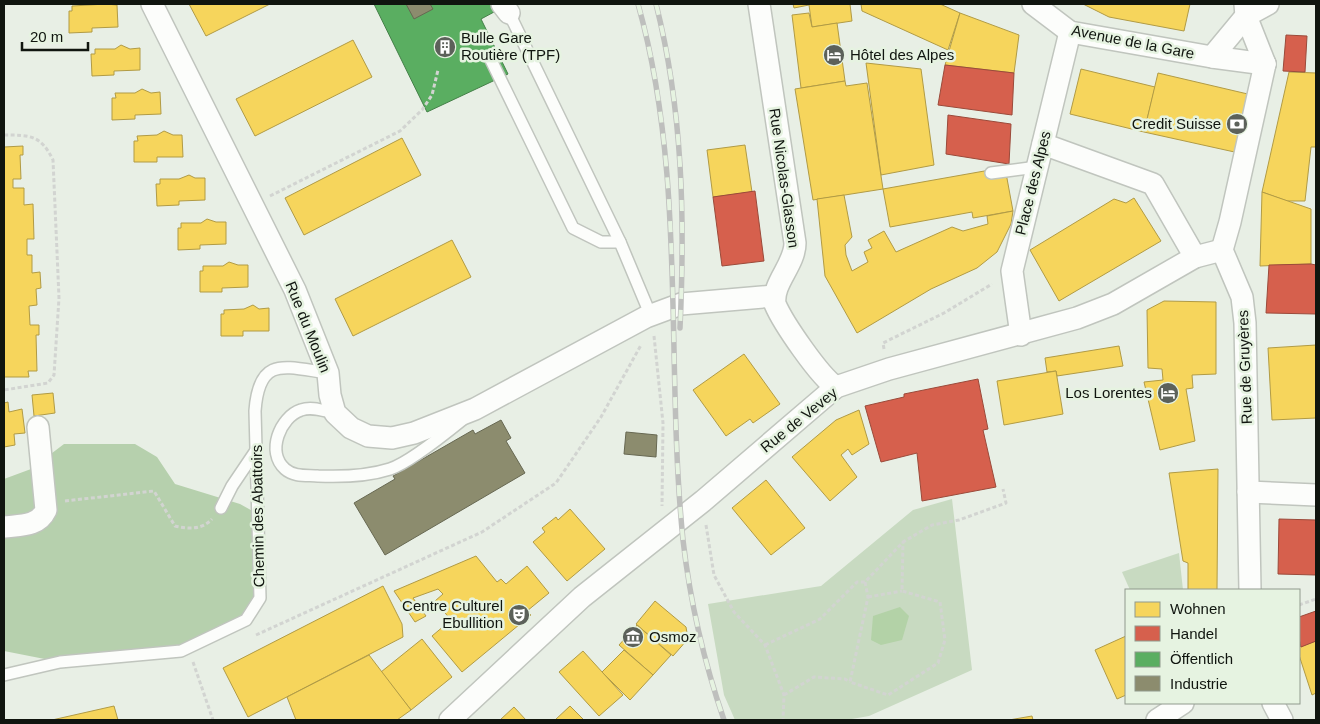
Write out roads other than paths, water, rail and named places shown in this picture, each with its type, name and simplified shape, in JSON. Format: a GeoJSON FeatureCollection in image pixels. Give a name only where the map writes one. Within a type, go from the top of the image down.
{"type":"FeatureCollection","features":[{"type":"Feature","properties":{"kind":"street","name":"Rue du Moulin"},"geometry":{"type":"LineString","coordinates":[[152,4],[295,290],[328,374],[330,395],[335,413]]}},
{"type":"Feature","properties":{"kind":"street","name":"Rue Nicolas-Glasson"},"geometry":{"type":"LineString","coordinates":[[758,4],[795,243],[795,254],[774,296]]}},
{"type":"Feature","properties":{"kind":"street","name":"Avenue de la Gare"},"geometry":{"type":"LineString","coordinates":[[1033,4],[1070,32],[1212,57],[1266,64]]}},
{"type":"Feature","properties":{"kind":"street"},"geometry":{"type":"LineString","coordinates":[[1212,57],[1245,10],[1268,4]]}},
{"type":"Feature","properties":{"kind":"street"},"geometry":{"type":"LineString","coordinates":[[1222,250],[1266,64],[1245,10]]}},
{"type":"Feature","properties":{"kind":"street","name":"Place des Alpes"},"geometry":{"type":"LineString","coordinates":[[1021,335],[1012,271],[1070,32]]}},
{"type":"Feature","properties":{"kind":"street"},"geometry":{"type":"LineString","coordinates":[[1043,144],[1153,184],[1195,257]]}},
{"type":"Feature","properties":{"kind":"street","name":"Rue de Vevey"},"geometry":{"type":"LineString","coordinates":[[450,720],[582,597],[703,501],[836,387],[889,369],[980,343],[1021,335],[1113,304],[1195,257],[1222,250]]}},
{"type":"Feature","properties":{"kind":"street","name":"Rue de Gruyères"},"geometry":{"type":"LineString","coordinates":[[1222,250],[1242,298],[1245,323],[1250,589]]}},
{"type":"Feature","properties":{"kind":"street"},"geometry":{"type":"LineString","coordinates":[[335,413],[351,428],[368,436],[392,438],[414,432],[475,409],[651,316],[681,304],[774,296],[777,310],[816,368],[836,387]]}},
{"type":"Feature","properties":{"kind":"street"},"geometry":{"type":"LineString","coordinates":[[4,528],[36,523],[43,518],[46,510],[38,427]]}},
{"type":"Feature","properties":{"kind":"street"},"geometry":{"type":"LineString","coordinates":[[1248,492],[1316,496]]}},
{"type":"Feature","properties":{"kind":"street"},"geometry":{"type":"LineString","coordinates":[[1157,720],[1181,704]]}},
{"type":"Feature","properties":{"kind":"street"},"geometry":{"type":"LineString","coordinates":[[1274,704],[1282,720]]}},
{"type":"Feature","properties":{"kind":"lane"},"geometry":{"type":"LineString","coordinates":[[506,7],[620,242],[651,316]]}},
{"type":"Feature","properties":{"kind":"lane"},"geometry":{"type":"LineString","coordinates":[[490,58],[573,228],[601,242],[620,242]]}},
{"type":"Feature","properties":{"kind":"lane"},"geometry":{"type":"LineString","coordinates":[[991,173],[1037,167]]}},
{"type":"Feature","properties":{"kind":"lane","name":"Chemin des Abattoirs"},"geometry":{"type":"LineString","coordinates":[[4,675],[60,662],[180,651],[246,620],[255,610],[260,598],[256,394],[260,380],[266,373],[275,368],[294,368],[328,374]]}},
{"type":"Feature","properties":{"kind":"lane"},"geometry":{"type":"LineString","coordinates":[[335,413],[316,409],[302,409],[290,416],[278,435],[278,459],[284,469],[294,474],[341,477],[390,469],[444,436],[475,409]]}},
{"type":"Feature","properties":{"kind":"lane"},"geometry":{"type":"LineString","coordinates":[[222,508],[232,486],[257,449]]}},
{"type":"Feature","properties":{"kind":"railway"},"geometry":{"type":"LineString","coordinates":[[638,4],[653,70],[663,136],[669,203],[675,406],[683,540],[699,631],[710,676],[724,720]]}},
{"type":"Feature","properties":{"kind":"railway"},"geometry":{"type":"LineString","coordinates":[[656,4],[672,84],[680,165],[682,205],[680,328]]}},
{"type":"Feature","properties":{"kind":"place","name":"Bulle Gare Routière (TPF)"},"geometry":{"type":"Point","coordinates":[445,47]}},
{"type":"Feature","properties":{"kind":"place","name":"Hôtel des Alpes"},"geometry":{"type":"Point","coordinates":[834,55]}},
{"type":"Feature","properties":{"kind":"place","name":"Credit Suisse"},"geometry":{"type":"Point","coordinates":[1237,124]}},
{"type":"Feature","properties":{"kind":"place","name":"Los Lorentes"},"geometry":{"type":"Point","coordinates":[1168,393]}},
{"type":"Feature","properties":{"kind":"place","name":"Centre Culturel Ebullition"},"geometry":{"type":"Point","coordinates":[519,615]}},
{"type":"Feature","properties":{"kind":"place","name":"Osmoz"},"geometry":{"type":"Point","coordinates":[633,637]}}]}
